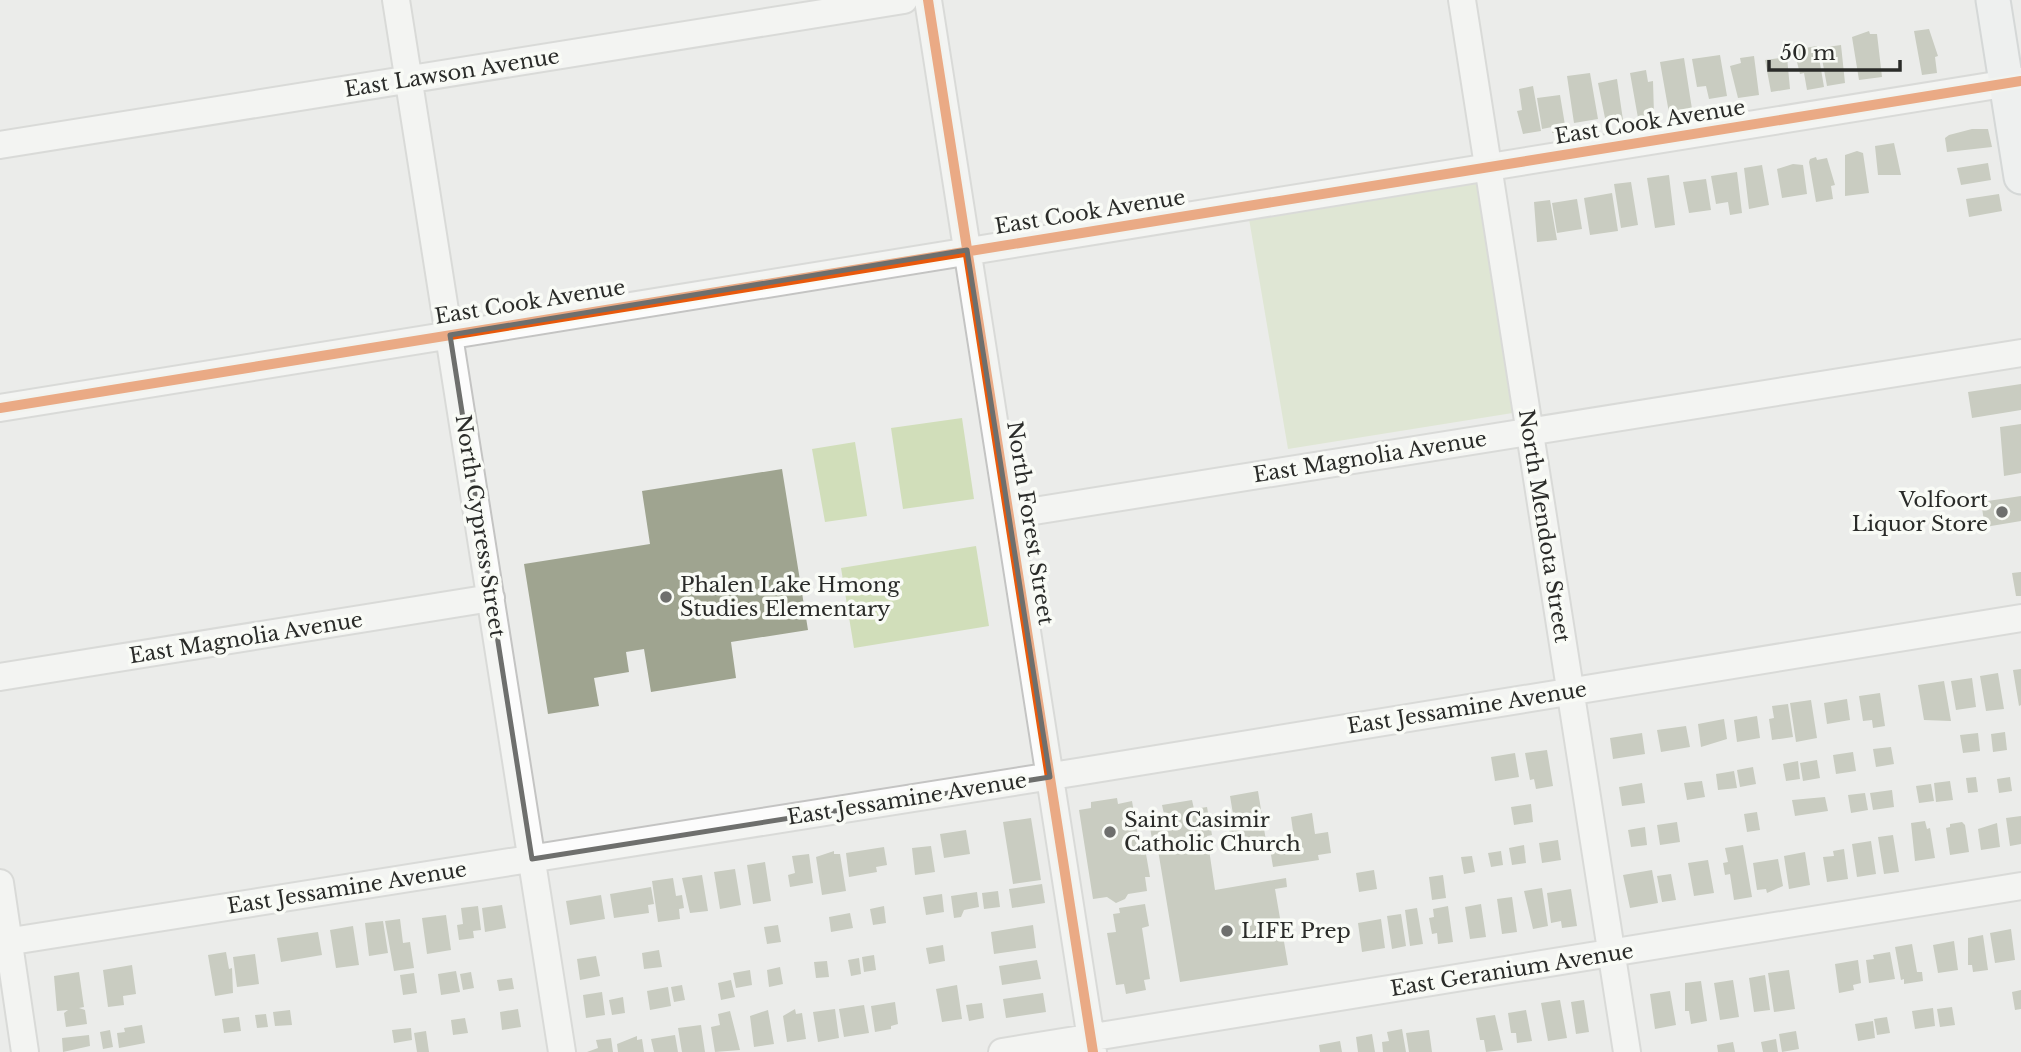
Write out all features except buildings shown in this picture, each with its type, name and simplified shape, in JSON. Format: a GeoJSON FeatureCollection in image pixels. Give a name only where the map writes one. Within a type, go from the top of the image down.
{"type":"FeatureCollection","features":[{"type":"Feature","properties":{"kind":"main road"},"geometry":{"type":"LineString","coordinates":[[1993,0],[2014,83],[2021,177]]}},
{"type":"Feature","properties":{"kind":"street","name":"North Cypress Street"},"geometry":{"type":"LineString","coordinates":[[396,0],[562,1052]]}},
{"type":"Feature","properties":{"kind":"street","name":"East Lawson Avenue"},"geometry":{"type":"LineString","coordinates":[[0,145],[904,0]]}},
{"type":"Feature","properties":{"kind":"street","name":"North Forest Street"},"geometry":{"type":"LineString","coordinates":[[928,0],[1091,1045]]}},
{"type":"Feature","properties":{"kind":"street","name":"North Mendota Street"},"geometry":{"type":"LineString","coordinates":[[1462,0],[1627,1052]]}},
{"type":"Feature","properties":{"kind":"street","name":"East Cook Avenue"},"geometry":{"type":"LineString","coordinates":[[0,408],[2014,83]]}},
{"type":"Feature","properties":{"kind":"street","name":"East Magnolia Avenue"},"geometry":{"type":"LineString","coordinates":[[1009,515],[2021,353]]}},
{"type":"Feature","properties":{"kind":"street","name":"East Magnolia Avenue"},"geometry":{"type":"LineString","coordinates":[[0,677],[491,598]]}},
{"type":"Feature","properties":{"kind":"street","name":"East Jessamine Avenue"},"geometry":{"type":"LineString","coordinates":[[5,942],[1050,777],[2021,618]]}},
{"type":"Feature","properties":{"kind":"street"},"geometry":{"type":"LineString","coordinates":[[0,883],[5,942],[25,1052]]}},
{"type":"Feature","properties":{"kind":"street","name":"East Geranium Avenue"},"geometry":{"type":"LineString","coordinates":[[1002,1052],[1091,1045],[1611,953],[2021,886]]}},
{"type":"Feature","properties":{"kind":"highlighted area"},"geometry":{"type":"Polygon","coordinates":[[[967,250],[1050,777],[532,859],[450,335],[967,250]]]}},
{"type":"Feature","properties":{"kind":"green space"},"geometry":{"type":"Polygon","coordinates":[[[1488,167],[1525,411],[1288,449],[1247,207],[1488,167]]]}},
{"type":"Feature","properties":{"kind":"green space"},"geometry":{"type":"Polygon","coordinates":[[[962,418],[974,499],[903,509],[891,428],[962,418]]]}},
{"type":"Feature","properties":{"kind":"green space"},"geometry":{"type":"Polygon","coordinates":[[[855,442],[867,516],[825,522],[812,449],[855,442]]]}},
{"type":"Feature","properties":{"kind":"green space"},"geometry":{"type":"Polygon","coordinates":[[[976,546],[989,626],[854,648],[841,568],[976,546]]]}},
{"type":"Feature","properties":{"kind":"cycle path"},"geometry":{"type":"LineString","coordinates":[[928,0],[1093,1052]]}},
{"type":"Feature","properties":{"kind":"cycle path"},"geometry":{"type":"LineString","coordinates":[[0,408],[2021,81]]}},
{"type":"Feature","properties":{"kind":"place","name":"Volfoort Liquor Store"},"geometry":{"type":"Point","coordinates":[2002,512]}},
{"type":"Feature","properties":{"kind":"place","name":"Phalen Lake Hmong Studies Elementary"},"geometry":{"type":"Point","coordinates":[666,597]}},
{"type":"Feature","properties":{"kind":"place","name":"Saint Casimir Catholic Church"},"geometry":{"type":"Point","coordinates":[1110,832]}},
{"type":"Feature","properties":{"kind":"place","name":"LIFE Prep"},"geometry":{"type":"Point","coordinates":[1227,931]}}]}
